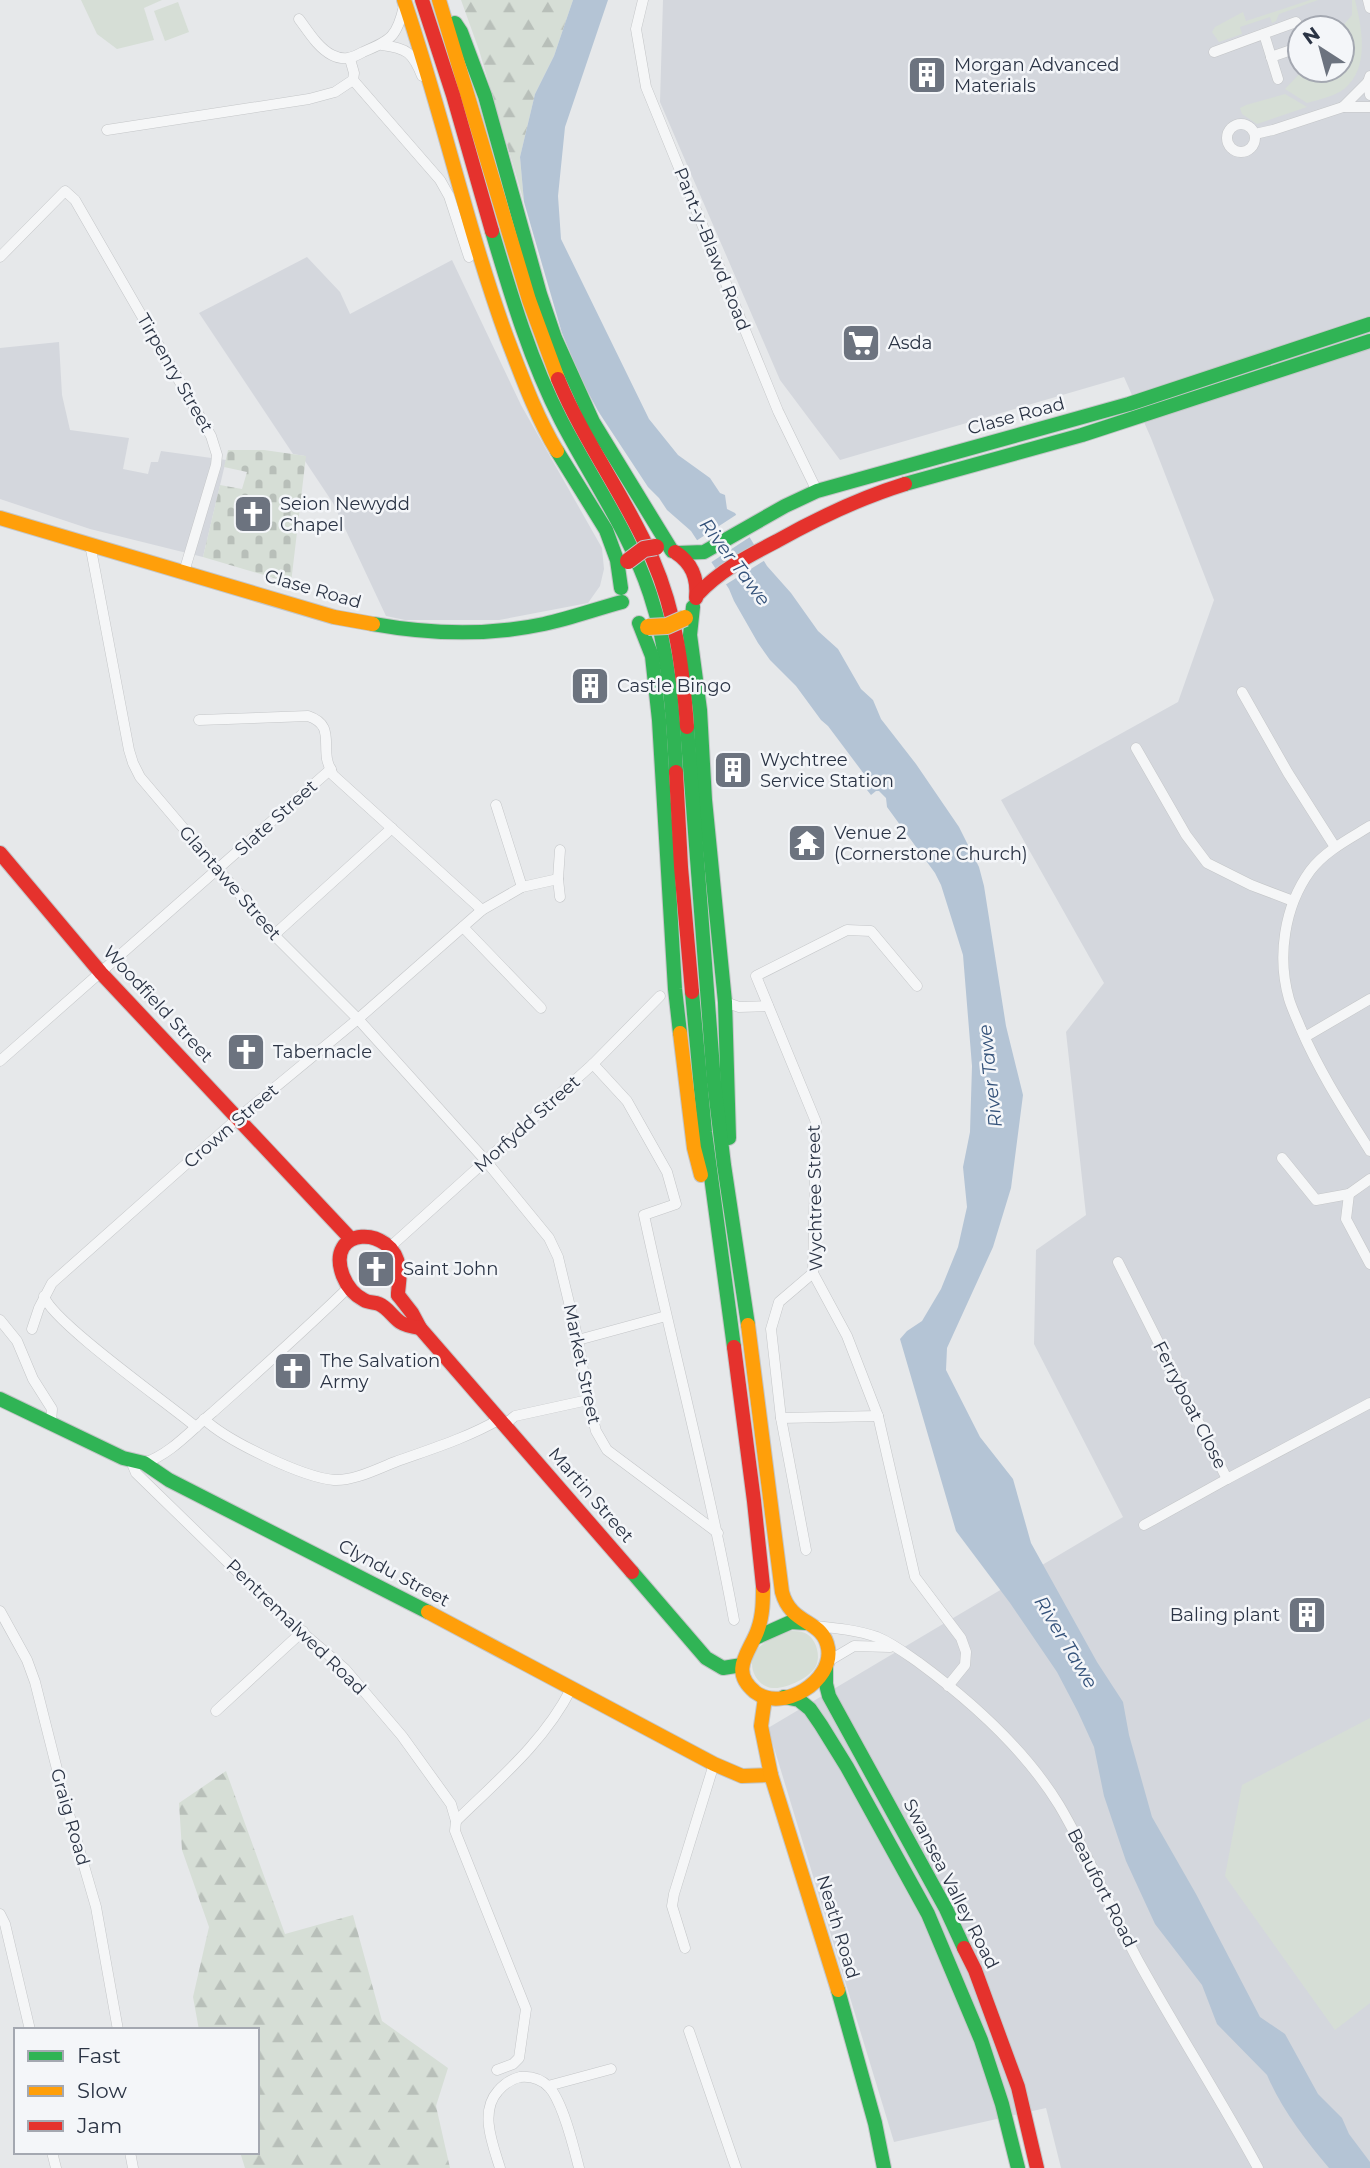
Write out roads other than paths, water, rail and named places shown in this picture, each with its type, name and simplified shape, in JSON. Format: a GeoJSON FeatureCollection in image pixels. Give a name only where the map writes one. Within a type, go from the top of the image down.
{"type":"FeatureCollection","features":[{"type":"Feature","properties":{"kind":"main road"},"geometry":{"type":"LineString","coordinates":[[422,0],[449,79],[526,342],[554,407],[631,544],[650,596],[665,653],[673,718],[681,864],[712,1200],[754,1486],[764,1594],[762,1616],[742,1665],[746,1680],[757,1694],[765,1698],[783,1697],[817,1680],[827,1664],[829,1650],[826,1642],[810,1624],[793,1614],[784,1601],[781,1588],[768,1466],[714,1085],[684,678],[674,622],[666,591],[634,518],[561,389],[540,335],[440,0]]}},
{"type":"Feature","properties":{"kind":"main road"},"geometry":{"type":"LineString","coordinates":[[440,0],[461,32],[485,96],[540,294],[573,382],[593,422],[669,550],[691,566],[696,579],[690,635],[700,710],[705,800],[725,1002],[730,1203]]}},
{"type":"Feature","properties":{"kind":"main road"},"geometry":{"type":"LineString","coordinates":[[404,1],[423,55],[500,317],[539,416],[558,454],[609,537],[616,555],[622,595],[629,615],[644,625],[658,628],[671,626],[692,607]]}},
{"type":"Feature","properties":{"kind":"main road","name":"Clase Road"},"geometry":{"type":"LineString","coordinates":[[669,550],[704,552],[817,491],[1129,404],[1370,324]]}},
{"type":"Feature","properties":{"kind":"main road","name":"Clase Road"},"geometry":{"type":"LineString","coordinates":[[692,607],[706,585],[763,548],[817,519],[891,488],[1147,415],[1370,341]]}},
{"type":"Feature","properties":{"kind":"main road","name":"Clase Road"},"geometry":{"type":"LineString","coordinates":[[5,521],[361,623],[449,632],[496,631],[534,626],[622,595]]}},
{"type":"Feature","properties":{"kind":"main road"},"geometry":{"type":"LineString","coordinates":[[622,595],[622,573],[628,561],[638,552],[669,550]]}},
{"type":"Feature","properties":{"kind":"main road"},"geometry":{"type":"LineString","coordinates":[[644,625],[652,656],[657,707],[675,989],[686,1093],[694,1148],[702,1178],[712,1200]]}},
{"type":"Feature","properties":{"kind":"main road","name":"Woodfield Street"},"geometry":{"type":"LineString","coordinates":[[0,853],[101,973],[350,1238]]}},
{"type":"Feature","properties":{"kind":"main road"},"geometry":{"type":"LineString","coordinates":[[361,1234],[369,1235],[390,1247],[398,1260],[401,1279],[398,1294],[420,1328],[402,1324],[380,1304],[368,1302],[349,1287],[341,1273],[338,1259],[350,1238],[361,1234]]}},
{"type":"Feature","properties":{"kind":"main road"},"geometry":{"type":"LineString","coordinates":[[380,1304],[398,1294]]}},
{"type":"Feature","properties":{"kind":"main road","name":"Martin Street"},"geometry":{"type":"LineString","coordinates":[[420,1328],[706,1658],[727,1670],[742,1665]]}},
{"type":"Feature","properties":{"kind":"main road","name":"Clyndu Street"},"geometry":{"type":"LineString","coordinates":[[0,1399],[137,1462],[355,1573],[714,1764],[742,1776],[771,1775]]}},
{"type":"Feature","properties":{"kind":"main road"},"geometry":{"type":"LineString","coordinates":[[755,1638],[791,1622],[810,1624]]}},
{"type":"Feature","properties":{"kind":"main road","name":"Swansea Valley Road"},"geometry":{"type":"LineString","coordinates":[[827,1664],[825,1684],[829,1696],[946,1909],[975,1970],[1018,2087],[1037,2168]]}},
{"type":"Feature","properties":{"kind":"main road","name":"Swansea Valley Road"},"geometry":{"type":"LineString","coordinates":[[783,1697],[799,1700],[810,1709],[821,1725],[928,1914],[981,2040],[1002,2104],[1018,2168]]}},
{"type":"Feature","properties":{"kind":"main road","name":"Neath Road"},"geometry":{"type":"LineString","coordinates":[[765,1698],[761,1727],[771,1775],[838,1990],[875,2123],[884,2168]]}},
{"type":"Feature","properties":{"kind":"street","name":"Pant-y-Blawd Road"},"geometry":{"type":"LineString","coordinates":[[643,0],[636,29],[646,87],[778,411],[817,491]]}},
{"type":"Feature","properties":{"kind":"street"},"geometry":{"type":"LineString","coordinates":[[1368,0],[1370,8]]}},
{"type":"Feature","properties":{"kind":"street"},"geometry":{"type":"LineString","coordinates":[[299,19],[318,44],[330,54],[350,59],[382,45],[392,36],[400,23],[404,1]]}},
{"type":"Feature","properties":{"kind":"street"},"geometry":{"type":"LineString","coordinates":[[1214,52],[1286,26]]}},
{"type":"Feature","properties":{"kind":"street"},"geometry":{"type":"LineString","coordinates":[[1264,34],[1279,79]]}},
{"type":"Feature","properties":{"kind":"street"},"geometry":{"type":"LineString","coordinates":[[382,45],[398,47],[409,52],[415,60],[449,143]]}},
{"type":"Feature","properties":{"kind":"street"},"geometry":{"type":"LineString","coordinates":[[1272,57],[1286,52]]}},
{"type":"Feature","properties":{"kind":"street"},"geometry":{"type":"LineString","coordinates":[[107,130],[309,99],[335,92],[353,80],[350,59]]}},
{"type":"Feature","properties":{"kind":"street"},"geometry":{"type":"LineString","coordinates":[[1369,79],[1370,95]]}},
{"type":"Feature","properties":{"kind":"street"},"geometry":{"type":"LineString","coordinates":[[1343,107],[1369,79]]}},
{"type":"Feature","properties":{"kind":"street"},"geometry":{"type":"LineString","coordinates":[[353,80],[440,180],[449,196],[470,257]]}},
{"type":"Feature","properties":{"kind":"street"},"geometry":{"type":"LineString","coordinates":[[1255,134],[1343,107],[1370,107]]}},
{"type":"Feature","properties":{"kind":"street","name":"Tirpenry Street"},"geometry":{"type":"LineString","coordinates":[[0,257],[65,191],[75,200],[215,445],[216,465],[184,572]]}},
{"type":"Feature","properties":{"kind":"street","name":"Glantawe Street"},"geometry":{"type":"LineString","coordinates":[[90,544],[133,763],[140,777],[274,934],[358,1019],[486,1161]]}},
{"type":"Feature","properties":{"kind":"street"},"geometry":{"type":"LineString","coordinates":[[1242,692],[1288,773],[1335,847]]}},
{"type":"Feature","properties":{"kind":"street"},"geometry":{"type":"LineString","coordinates":[[199,720],[308,716],[318,719],[325,729],[327,760],[333,775],[482,910]]}},
{"type":"Feature","properties":{"kind":"street"},"geometry":{"type":"LineString","coordinates":[[1136,748],[1186,835],[1208,863],[1251,885],[1293,901]]}},
{"type":"Feature","properties":{"kind":"street","name":"Slate Street"},"geometry":{"type":"LineString","coordinates":[[0,1061],[331,769]]}},
{"type":"Feature","properties":{"kind":"street"},"geometry":{"type":"LineString","coordinates":[[496,805],[522,887]]}},
{"type":"Feature","properties":{"kind":"street"},"geometry":{"type":"LineString","coordinates":[[1370,826],[1335,847],[1311,870],[1293,901],[1282,949],[1289,999],[1305,1037],[1325,1079],[1370,1151]]}},
{"type":"Feature","properties":{"kind":"street"},"geometry":{"type":"LineString","coordinates":[[274,934],[392,828]]}},
{"type":"Feature","properties":{"kind":"street"},"geometry":{"type":"LineString","coordinates":[[560,850],[560,897]]}},
{"type":"Feature","properties":{"kind":"street","name":"Crown Street"},"geometry":{"type":"LineString","coordinates":[[33,1329],[44,1296],[52,1283],[238,1118],[358,1019],[482,910],[522,887],[558,879]]}},
{"type":"Feature","properties":{"kind":"street"},"geometry":{"type":"LineString","coordinates":[[463,927],[541,1008]]}},
{"type":"Feature","properties":{"kind":"street","name":"Wychtree Street"},"geometry":{"type":"LineString","coordinates":[[917,986],[871,931],[847,930],[756,976],[816,1122],[813,1273],[847,1336],[878,1416],[915,1577],[961,1638],[966,1652],[965,1665],[948,1686]]}},
{"type":"Feature","properties":{"kind":"street","name":"Morfydd Street"},"geometry":{"type":"LineString","coordinates":[[390,1247],[593,1064],[660,996]]}},
{"type":"Feature","properties":{"kind":"street"},"geometry":{"type":"LineString","coordinates":[[1305,1037],[1370,999]]}},
{"type":"Feature","properties":{"kind":"street"},"geometry":{"type":"LineString","coordinates":[[725,1002],[738,1007],[768,1006]]}},
{"type":"Feature","properties":{"kind":"street"},"geometry":{"type":"LineString","coordinates":[[593,1064],[627,1101],[667,1172],[676,1204],[644,1215],[718,1533],[734,1620]]}},
{"type":"Feature","properties":{"kind":"street"},"geometry":{"type":"LineString","coordinates":[[1282,1158],[1316,1200],[1349,1194],[1370,1179]]}},
{"type":"Feature","properties":{"kind":"street","name":"Market Street"},"geometry":{"type":"LineString","coordinates":[[486,1161],[549,1238],[558,1257],[578,1340],[588,1400],[596,1431],[607,1450],[718,1533]]}},
{"type":"Feature","properties":{"kind":"street"},"geometry":{"type":"LineString","coordinates":[[1349,1194],[1346,1219],[1370,1264]]}},
{"type":"Feature","properties":{"kind":"street","name":"Ferryboat Close"},"geometry":{"type":"LineString","coordinates":[[1118,1262],[1227,1479],[1370,1403]]}},
{"type":"Feature","properties":{"kind":"street"},"geometry":{"type":"LineString","coordinates":[[806,1550],[781,1418],[771,1328],[779,1302],[813,1273]]}},
{"type":"Feature","properties":{"kind":"street"},"geometry":{"type":"LineString","coordinates":[[137,1462],[158,1458],[284,1350],[349,1287]]}},
{"type":"Feature","properties":{"kind":"street"},"geometry":{"type":"LineString","coordinates":[[44,1296],[55,1314],[148,1391],[236,1443],[313,1475],[344,1479],[462,1438],[514,1416],[588,1400]]}},
{"type":"Feature","properties":{"kind":"street"},"geometry":{"type":"LineString","coordinates":[[578,1340],[666,1316]]}},
{"type":"Feature","properties":{"kind":"street"},"geometry":{"type":"LineString","coordinates":[[0,1320],[17,1341],[33,1379],[52,1409],[51,1423]]}},
{"type":"Feature","properties":{"kind":"street"},"geometry":{"type":"LineString","coordinates":[[781,1418],[878,1416]]}},
{"type":"Feature","properties":{"kind":"street","name":"Pentremalwed Road"},"geometry":{"type":"LineString","coordinates":[[137,1462],[135,1473],[282,1615],[345,1669],[402,1736],[451,1804],[456,1821],[455,1831],[526,2010],[519,2058],[513,2064],[497,2070]]}},
{"type":"Feature","properties":{"kind":"street"},"geometry":{"type":"LineString","coordinates":[[1144,1525],[1227,1479]]}},
{"type":"Feature","properties":{"kind":"street","name":"Graig Road"},"geometry":{"type":"LineString","coordinates":[[0,1611],[27,1660],[35,1682],[64,1797],[96,1907],[118,2028]]}},
{"type":"Feature","properties":{"kind":"street","name":"Beaufort Road"},"geometry":{"type":"LineString","coordinates":[[810,1624],[855,1631],[878,1638],[897,1648],[948,1686],[991,1723],[1019,1753],[1057,1802],[1141,1965],[1258,2168]]}},
{"type":"Feature","properties":{"kind":"street"},"geometry":{"type":"LineString","coordinates":[[216,1711],[303,1631]]}},
{"type":"Feature","properties":{"kind":"street"},"geometry":{"type":"LineString","coordinates":[[827,1664],[854,1646],[897,1648]]}},
{"type":"Feature","properties":{"kind":"street"},"geometry":{"type":"LineString","coordinates":[[456,1821],[533,1745],[560,1709],[571,1689]]}},
{"type":"Feature","properties":{"kind":"street"},"geometry":{"type":"LineString","coordinates":[[685,1948],[672,1906],[714,1764]]}},
{"type":"Feature","properties":{"kind":"street"},"geometry":{"type":"LineString","coordinates":[[0,1914],[5,1924],[30,2028]]}},
{"type":"Feature","properties":{"kind":"street"},"geometry":{"type":"LineString","coordinates":[[689,2031],[736,2168]]}},
{"type":"Feature","properties":{"kind":"street"},"geometry":{"type":"LineString","coordinates":[[548,2086],[611,2069]]}},
{"type":"Feature","properties":{"kind":"street"},"geometry":{"type":"LineString","coordinates":[[500,2168],[488,2118],[492,2097],[504,2084],[515,2078],[530,2076],[548,2086],[557,2100],[579,2168]]}},
{"type":"Feature","properties":{"kind":"water","name":"River Tawe"},"geometry":{"type":"Polygon","coordinates":[[[573,0],[608,0],[565,127],[558,196],[561,239],[649,419],[678,455],[710,478],[720,493],[725,495],[727,509],[735,513],[767,566],[791,593],[818,631],[838,649],[861,689],[873,700],[881,719],[959,827],[979,867],[1006,1026],[1023,1095],[1011,1188],[993,1247],[947,1348],[946,1370],[980,1437],[1013,1479],[1031,1543],[1097,1662],[1123,1702],[1129,1735],[1152,1817],[1196,1894],[1260,2017],[1285,2034],[1318,2094],[1342,2118],[1349,2134],[1370,2162],[1370,2168],[1329,2168],[1279,2100],[1267,2075],[1217,2024],[1202,1985],[1155,1924],[1126,1861],[1104,1796],[1094,1747],[1057,1672],[956,1531],[900,1339],[922,1321],[941,1289],[958,1247],[967,1207],[963,1167],[970,1132],[972,1066],[963,955],[935,873],[887,807],[886,798],[879,791],[871,795],[867,790],[871,786],[870,782],[796,686],[770,660],[729,589],[691,531],[667,510],[648,487],[598,411],[562,333],[524,202],[520,157],[535,94],[554,56],[573,0]]]}},
{"type":"Feature","properties":{"kind":"place","name":"Morgan Advanced Materials"},"geometry":{"type":"Point","coordinates":[927,75]}},
{"type":"Feature","properties":{"kind":"place","name":"Asda"},"geometry":{"type":"Point","coordinates":[861,343]}},
{"type":"Feature","properties":{"kind":"place","name":"Seion Newydd Chapel"},"geometry":{"type":"Point","coordinates":[253,514]}},
{"type":"Feature","properties":{"kind":"place","name":"Castle Bingo"},"geometry":{"type":"Point","coordinates":[590,686]}},
{"type":"Feature","properties":{"kind":"place","name":"Wychtree Service Station"},"geometry":{"type":"Point","coordinates":[733,770]}},
{"type":"Feature","properties":{"kind":"place","name":"Venue 2 (Cornerstone Church)"},"geometry":{"type":"Point","coordinates":[807,843]}},
{"type":"Feature","properties":{"kind":"place","name":"Tabernacle"},"geometry":{"type":"Point","coordinates":[246,1052]}},
{"type":"Feature","properties":{"kind":"place","name":"Saint John"},"geometry":{"type":"Point","coordinates":[376,1269]}},
{"type":"Feature","properties":{"kind":"place","name":"The Salvation Army"},"geometry":{"type":"Point","coordinates":[293,1371]}},
{"type":"Feature","properties":{"kind":"place","name":"Baling plant"},"geometry":{"type":"Point","coordinates":[1307,1615]}}]}
